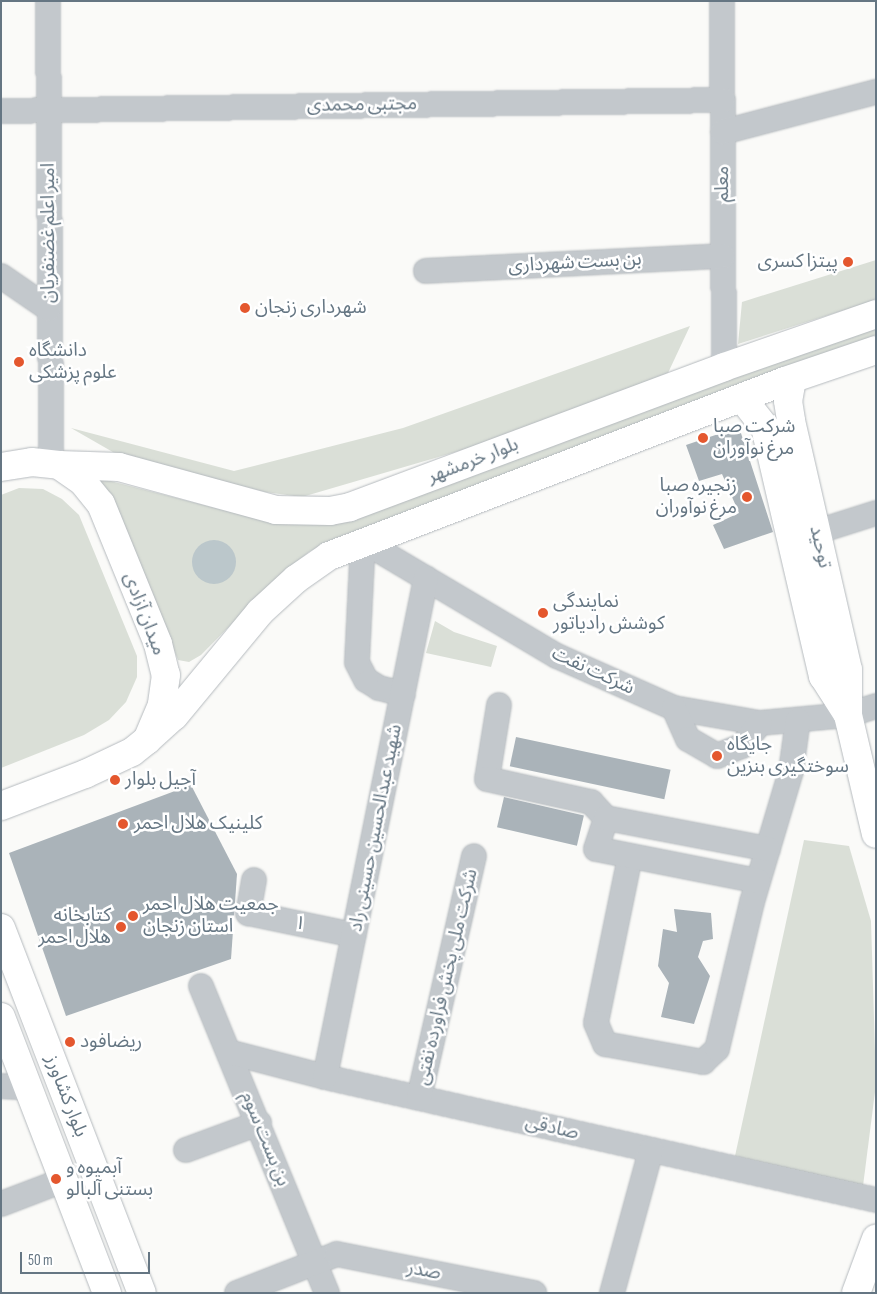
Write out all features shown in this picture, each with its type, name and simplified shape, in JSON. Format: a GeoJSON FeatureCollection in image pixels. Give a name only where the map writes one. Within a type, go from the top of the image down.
{"type":"FeatureCollection","features":[{"type":"Feature","properties":{"kind":"main road","name":"بلوار خرمشهر"},"geometry":{"type":"LineString","coordinates":[[55,464],[119,467],[276,510],[330,511],[350,507],[724,367],[876,314]]}},
{"type":"Feature","properties":{"kind":"main road","name":"بلوار خرمشهر"},"geometry":{"type":"LineString","coordinates":[[147,740],[174,716],[260,612],[304,573],[329,556],[363,541],[792,379],[876,350]]}},
{"type":"Feature","properties":{"kind":"main road","name":"توحید"},"geometry":{"type":"LineString","coordinates":[[792,379],[788,401],[778,424],[823,676],[848,715]]}},
{"type":"Feature","properties":{"kind":"main road","name":"توحید"},"geometry":{"type":"LineString","coordinates":[[742,398],[778,424],[816,532],[848,670],[848,715],[876,834]]}},
{"type":"Feature","properties":{"kind":"main road"},"geometry":{"type":"LineString","coordinates":[[1,467],[32,462],[55,464]]}},
{"type":"Feature","properties":{"kind":"main road","name":"میدان آزادی"},"geometry":{"type":"LineString","coordinates":[[55,464],[83,482],[101,504],[158,644],[166,675],[162,705],[147,740]]}},
{"type":"Feature","properties":{"kind":"main road"},"geometry":{"type":"LineString","coordinates":[[1,806],[85,774],[132,752],[147,740]]}},
{"type":"Feature","properties":{"kind":"main road","name":"بلوار کشاورز"},"geometry":{"type":"LineString","coordinates":[[1,928],[142,1293]]}},
{"type":"Feature","properties":{"kind":"main road","name":"بلوار کشاورز"},"geometry":{"type":"LineString","coordinates":[[1,1017],[107,1293]]}},
{"type":"Feature","properties":{"kind":"main road"},"geometry":{"type":"LineString","coordinates":[[856,1293],[876,1239]]}},
{"type":"Feature","properties":{"kind":"street","name":"امیر اعلم غضنفریان"},"geometry":{"type":"LineString","coordinates":[[48,1],[49,309],[55,464]]}},
{"type":"Feature","properties":{"kind":"street","name":"معلم"},"geometry":{"type":"LineString","coordinates":[[722,1],[724,367]]}},
{"type":"Feature","properties":{"kind":"street"},"geometry":{"type":"LineString","coordinates":[[723,132],[876,92]]}},
{"type":"Feature","properties":{"kind":"street","name":"مجتبی محمدی"},"geometry":{"type":"LineString","coordinates":[[1,111],[723,100]]}},
{"type":"Feature","properties":{"kind":"street","name":"بن بست شهرداری"},"geometry":{"type":"LineString","coordinates":[[426,271],[723,256]]}},
{"type":"Feature","properties":{"kind":"street"},"geometry":{"type":"LineString","coordinates":[[1,276],[49,309]]}},
{"type":"Feature","properties":{"kind":"street"},"geometry":{"type":"LineString","coordinates":[[816,532],[876,513]]}},
{"type":"Feature","properties":{"kind":"street"},"geometry":{"type":"LineString","coordinates":[[363,541],[357,662],[366,680],[379,688],[402,694]]}},
{"type":"Feature","properties":{"kind":"street","name":"شرکت نفت"},"geometry":{"type":"LineString","coordinates":[[363,541],[557,656],[674,708],[760,723],[848,715],[876,706]]}},
{"type":"Feature","properties":{"kind":"street","name":"شهید عبدالحسین حسینی راد"},"geometry":{"type":"LineString","coordinates":[[326,1077],[426,578]]}},
{"type":"Feature","properties":{"kind":"street"},"geometry":{"type":"LineString","coordinates":[[499,705],[487,779],[592,802],[606,818],[768,849]]}},
{"type":"Feature","properties":{"kind":"street"},"geometry":{"type":"LineString","coordinates":[[674,708],[688,739],[717,756],[742,746],[760,723]]}},
{"type":"Feature","properties":{"kind":"street"},"geometry":{"type":"LineString","coordinates":[[630,857],[596,1023],[606,1044],[703,1062],[717,1049],[758,882],[791,771],[798,720]]}},
{"type":"Feature","properties":{"kind":"street"},"geometry":{"type":"LineString","coordinates":[[606,818],[596,849],[758,882]]}},
{"type":"Feature","properties":{"kind":"street","name":"شرکت ملی پخش فراورده نفتی"},"geometry":{"type":"LineString","coordinates":[[419,1098],[474,856]]}},
{"type":"Feature","properties":{"kind":"street","name":"۱"},"geometry":{"type":"LineString","coordinates":[[254,880],[248,913],[354,935]]}},
{"type":"Feature","properties":{"kind":"street","name":"بن بست سوم"},"geometry":{"type":"LineString","coordinates":[[201,986],[259,1123],[327,1293]]}},
{"type":"Feature","properties":{"kind":"street","name":"صادقی"},"geometry":{"type":"LineString","coordinates":[[229,1052],[326,1077],[876,1200]]}},
{"type":"Feature","properties":{"kind":"street"},"geometry":{"type":"LineString","coordinates":[[1,1086],[28,1088]]}},
{"type":"Feature","properties":{"kind":"street"},"geometry":{"type":"LineString","coordinates":[[186,1150],[259,1123]]}},
{"type":"Feature","properties":{"kind":"street"},"geometry":{"type":"LineString","coordinates":[[612,1293],[651,1150]]}},
{"type":"Feature","properties":{"kind":"street"},"geometry":{"type":"LineString","coordinates":[[1,1204],[64,1180]]}},
{"type":"Feature","properties":{"kind":"street","name":"صدر"},"geometry":{"type":"LineString","coordinates":[[237,1293],[337,1254],[534,1293]]}},
{"type":"Feature","properties":{"kind":"shaded area"},"geometry":{"type":"Polygon","coordinates":[[[876,260],[876,300],[738,344],[742,302],[876,260]]]}},
{"type":"Feature","properties":{"kind":"shaded area"},"geometry":{"type":"Polygon","coordinates":[[[876,322],[876,342],[331,540],[309,552],[280,575],[201,655],[189,662],[178,660],[113,500],[91,476],[274,523],[876,322]]]}},
{"type":"Feature","properties":{"kind":"shaded area"},"geometry":{"type":"Polygon","coordinates":[[[690,326],[668,373],[493,441],[302,497],[265,492],[118,455],[71,428],[234,471],[403,428],[690,326]]]}},
{"type":"Feature","properties":{"kind":"shaded area"},"geometry":{"type":"Polygon","coordinates":[[[19,488],[43,489],[62,499],[79,515],[137,656],[137,677],[126,702],[109,720],[84,735],[1,768],[1,495],[19,488]]]}},
{"type":"Feature","properties":{"kind":"shaded area"},"geometry":{"type":"Polygon","coordinates":[[[214,540],[226,544],[232,550],[236,562],[232,574],[226,580],[214,584],[202,580],[196,574],[192,562],[196,550],[202,544],[214,540]]]}},
{"type":"Feature","properties":{"kind":"shaded area"},"geometry":{"type":"Polygon","coordinates":[[[435,621],[454,632],[497,646],[491,667],[426,653],[435,621]]]}},
{"type":"Feature","properties":{"kind":"shaded area"},"geometry":{"type":"Polygon","coordinates":[[[804,840],[849,846],[871,921],[876,1084],[863,1186],[735,1156],[804,840]]]}},
{"type":"Feature","properties":{"kind":"building","name":"زنجیره صبا مرغ نوآوران"},"geometry":{"type":"Polygon","coordinates":[[[739,427],[773,532],[724,549],[713,525],[739,513],[722,474],[699,481],[686,445],[739,427]]]}},
{"type":"Feature","properties":{"kind":"building"},"geometry":{"type":"Polygon","coordinates":[[[516,737],[671,770],[664,799],[510,766],[516,737]]]}},
{"type":"Feature","properties":{"kind":"building","name":"جمعیت هلال احمر استان زنجان"},"geometry":{"type":"Polygon","coordinates":[[[191,785],[237,874],[231,959],[66,1016],[9,853],[191,785]]]}},
{"type":"Feature","properties":{"kind":"building"},"geometry":{"type":"Polygon","coordinates":[[[504,797],[584,815],[577,846],[497,827],[504,797]]]}},
{"type":"Feature","properties":{"kind":"building"},"geometry":{"type":"Polygon","coordinates":[[[674,909],[711,913],[713,939],[703,941],[698,957],[710,976],[694,1024],[661,1017],[669,983],[658,966],[663,929],[677,932],[674,909]]]}},
{"type":"Feature","properties":{"kind":"place","name":"پیتزا کسری"},"geometry":{"type":"Point","coordinates":[848,262]}},
{"type":"Feature","properties":{"kind":"place","name":"شهرداری زنجان"},"geometry":{"type":"Point","coordinates":[245,308]}},
{"type":"Feature","properties":{"kind":"place","name":"دانشگاه علوم پزشکی"},"geometry":{"type":"Point","coordinates":[19,362]}},
{"type":"Feature","properties":{"kind":"place","name":"شرکت صبا مرغ نوآوران"},"geometry":{"type":"Point","coordinates":[703,438]}},
{"type":"Feature","properties":{"kind":"place","name":"زنجیره صبا مرغ نوآوران"},"geometry":{"type":"Point","coordinates":[747,497]}},
{"type":"Feature","properties":{"kind":"place","name":"نمایندگی کوشش رادیاتور"},"geometry":{"type":"Point","coordinates":[543,613]}},
{"type":"Feature","properties":{"kind":"place","name":"جایگاه سوختگیرى بنزین"},"geometry":{"type":"Point","coordinates":[717,756]}},
{"type":"Feature","properties":{"kind":"place","name":"آجیل بلوار"},"geometry":{"type":"Point","coordinates":[115,780]}},
{"type":"Feature","properties":{"kind":"place","name":"کلینیک هلال احمر"},"geometry":{"type":"Point","coordinates":[123,824]}},
{"type":"Feature","properties":{"kind":"place","name":"جمعیت هلال احمر استان زنجان"},"geometry":{"type":"Point","coordinates":[133,916]}},
{"type":"Feature","properties":{"kind":"place","name":"کتابخانه هلال احمر"},"geometry":{"type":"Point","coordinates":[121,927]}},
{"type":"Feature","properties":{"kind":"place","name":"ریضافود"},"geometry":{"type":"Point","coordinates":[70,1042]}},
{"type":"Feature","properties":{"kind":"place","name":"آبمیوه و بستنی آلبالو"},"geometry":{"type":"Point","coordinates":[56,1179]}}]}
